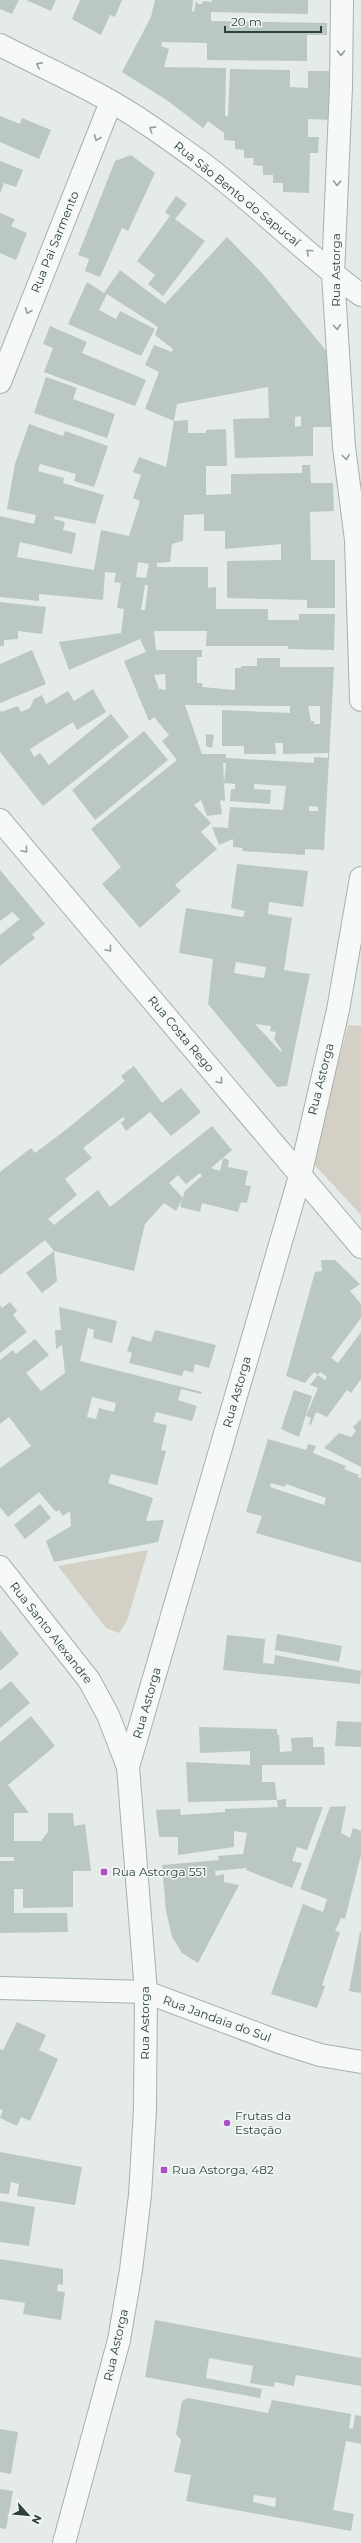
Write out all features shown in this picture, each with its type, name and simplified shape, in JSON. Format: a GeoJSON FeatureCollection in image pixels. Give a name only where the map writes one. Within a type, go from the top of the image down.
{"type":"FeatureCollection","features":[{"type":"Feature","properties":{"kind":"street","name":"Rua Astorga"},"geometry":{"type":"LineString","coordinates":[[342,0],[341,87],[333,274],[344,447],[356,540],[361,700]]}},
{"type":"Feature","properties":{"kind":"street","name":"Rua São Bento do Sapucaí"},"geometry":{"type":"LineString","coordinates":[[0,45],[111,102],[210,170],[288,232],[333,274],[361,295]]}},
{"type":"Feature","properties":{"kind":"street","name":"Rua Pai Sarmento"},"geometry":{"type":"LineString","coordinates":[[0,382],[111,102]]}},
{"type":"Feature","properties":{"kind":"street","name":"Rua Astorga"},"geometry":{"type":"LineString","coordinates":[[356,540],[361,519]]}},
{"type":"Feature","properties":{"kind":"street","name":"Rua Costa Rego"},"geometry":{"type":"LineString","coordinates":[[0,820],[361,1248]]}},
{"type":"Feature","properties":{"kind":"street","name":"Rua Astorga"},"geometry":{"type":"LineString","coordinates":[[64,2543],[119,2340],[131,2270],[140,2195],[145,2117],[146,1992],[128,1767],[300,1176],[338,1010],[361,878]]}},
{"type":"Feature","properties":{"kind":"street","name":"Rua Santo Alexandre"},"geometry":{"type":"LineString","coordinates":[[0,1567],[89,1680],[108,1716],[128,1767]]}},
{"type":"Feature","properties":{"kind":"street","name":"Rua Jandaia do Sul"},"geometry":{"type":"LineString","coordinates":[[0,1988],[146,1992],[279,2042],[320,2055],[361,2062]]}},
{"type":"Feature","properties":{"kind":"shaded area"},"geometry":{"type":"Polygon","coordinates":[[[348,1025],[361,1026],[361,1215],[312,1162],[348,1025]]]}},
{"type":"Feature","properties":{"kind":"shaded area"},"geometry":{"type":"Polygon","coordinates":[[[148,1550],[127,1621],[119,1633],[106,1628],[58,1566],[148,1550]]]}},
{"type":"Feature","properties":{"kind":"building"},"geometry":{"type":"Polygon","coordinates":[[[0,0],[19,0],[12,14],[0,9],[0,0]]]}},
{"type":"Feature","properties":{"kind":"building"},"geometry":{"type":"Polygon","coordinates":[[[26,0],[56,0],[51,11],[26,0]]]}},
{"type":"Feature","properties":{"kind":"building"},"geometry":{"type":"Polygon","coordinates":[[[80,0],[122,0],[115,17],[110,15],[101,35],[72,19],[80,0]]]}},
{"type":"Feature","properties":{"kind":"building"},"geometry":{"type":"Polygon","coordinates":[[[155,0],[193,0],[192,11],[194,12],[196,1],[198,4],[202,4],[203,1],[212,2],[212,0],[308,0],[308,14],[211,12],[211,21],[327,23],[327,35],[307,35],[307,61],[207,60],[207,43],[162,42],[161,46],[169,49],[164,67],[226,68],[225,116],[228,116],[230,69],[290,70],[290,87],[308,88],[308,71],[329,71],[330,120],[308,119],[308,137],[319,137],[318,153],[310,153],[309,193],[283,192],[283,183],[273,183],[273,175],[263,175],[263,166],[253,165],[254,158],[244,158],[244,150],[235,149],[235,141],[224,140],[224,133],[208,121],[203,128],[168,101],[122,72],[151,17],[155,0]]]}},
{"type":"Feature","properties":{"kind":"building"},"geometry":{"type":"Polygon","coordinates":[[[0,116],[20,124],[22,118],[51,130],[39,159],[0,142],[0,116]]]}},
{"type":"Feature","properties":{"kind":"building"},"geometry":{"type":"Polygon","coordinates":[[[131,155],[155,173],[128,231],[122,228],[100,277],[85,271],[89,259],[78,255],[115,161],[131,155]]]}},
{"type":"Feature","properties":{"kind":"building"},"geometry":{"type":"Polygon","coordinates":[[[0,161],[23,170],[16,187],[4,183],[0,194],[0,161]]]}},
{"type":"Feature","properties":{"kind":"building"},"geometry":{"type":"Polygon","coordinates":[[[176,196],[187,204],[175,219],[205,241],[163,296],[148,284],[155,275],[137,261],[170,216],[165,212],[176,196]]]}},
{"type":"Feature","properties":{"kind":"building"},"geometry":{"type":"Polygon","coordinates":[[[0,213],[15,219],[11,226],[27,233],[16,260],[0,253],[0,213]]]}},
{"type":"Feature","properties":{"kind":"building"},"geometry":{"type":"Polygon","coordinates":[[[227,237],[263,274],[328,353],[331,427],[313,427],[313,456],[235,458],[233,419],[269,418],[268,387],[177,404],[174,421],[145,409],[159,372],[145,365],[154,345],[172,352],[173,349],[155,335],[158,327],[107,294],[99,310],[116,319],[120,311],[155,329],[141,356],[68,324],[87,282],[104,293],[120,270],[165,304],[227,237]],[[301,416],[295,417],[295,427],[301,426],[301,416]]]}},
{"type":"Feature","properties":{"kind":"building"},"geometry":{"type":"Polygon","coordinates":[[[50,326],[87,342],[82,353],[146,380],[135,406],[44,372],[53,348],[43,344],[50,326]]]}},
{"type":"Feature","properties":{"kind":"building"},"geometry":{"type":"Polygon","coordinates":[[[46,377],[77,388],[73,399],[115,414],[107,438],[34,413],[46,377]]]}},
{"type":"Feature","properties":{"kind":"building"},"geometry":{"type":"Polygon","coordinates":[[[188,420],[188,433],[206,433],[206,430],[226,429],[227,466],[206,466],[206,495],[231,494],[231,474],[302,473],[302,465],[310,465],[311,483],[333,483],[334,511],[310,512],[311,560],[335,560],[335,608],[307,608],[307,600],[227,598],[227,561],[281,560],[281,544],[225,549],[225,531],[204,531],[204,514],[184,515],[183,541],[172,544],[170,562],[157,563],[157,567],[208,567],[208,588],[216,587],[216,609],[268,609],[268,620],[299,620],[299,614],[335,614],[334,650],[288,649],[288,646],[206,646],[207,631],[154,631],[156,650],[202,650],[202,657],[197,657],[197,683],[202,683],[202,687],[235,690],[235,668],[241,668],[241,666],[257,666],[257,658],[280,658],[280,667],[334,667],[324,850],[305,849],[305,855],[242,851],[243,848],[233,847],[233,839],[219,845],[212,827],[228,828],[230,807],[283,810],[286,786],[254,784],[254,789],[271,790],[270,804],[230,801],[231,789],[235,789],[235,784],[224,783],[225,801],[220,800],[222,814],[207,816],[201,800],[194,805],[211,823],[201,832],[217,849],[175,885],[181,891],[140,928],[102,884],[121,867],[91,829],[177,760],[162,741],[169,735],[154,717],[149,721],[124,661],[146,652],[140,639],[69,670],[59,642],[121,633],[124,609],[117,608],[121,583],[114,582],[116,573],[105,572],[103,600],[39,594],[39,601],[0,597],[0,516],[34,524],[36,515],[7,509],[15,464],[29,424],[63,436],[65,431],[108,446],[94,487],[74,481],[76,474],[40,464],[38,471],[64,478],[63,483],[104,495],[95,524],[55,516],[54,519],[65,522],[63,530],[76,533],[72,554],[20,542],[17,557],[94,570],[101,530],[129,536],[140,501],[133,498],[141,475],[133,472],[139,457],[166,467],[174,421],[188,420]],[[138,562],[136,577],[146,578],[149,564],[138,562]],[[145,585],[141,610],[145,610],[148,585],[145,585]],[[165,674],[154,675],[159,689],[166,690],[165,674]],[[185,705],[202,754],[226,754],[226,758],[314,763],[314,757],[328,758],[328,753],[283,754],[283,743],[275,743],[276,754],[244,754],[244,746],[222,746],[222,710],[290,713],[290,706],[185,705]],[[308,706],[311,721],[314,721],[314,724],[320,724],[320,706],[308,706]],[[223,763],[224,783],[226,763],[223,763]],[[309,806],[309,811],[318,811],[318,807],[309,806]]]}},
{"type":"Feature","properties":{"kind":"building"},"geometry":{"type":"Polygon","coordinates":[[[0,602],[46,607],[42,634],[18,631],[18,639],[4,640],[4,646],[0,646],[0,602]]]}},
{"type":"Feature","properties":{"kind":"building"},"geometry":{"type":"Polygon","coordinates":[[[32,650],[46,684],[0,703],[0,664],[32,650]]]}},
{"type":"Feature","properties":{"kind":"building"},"geometry":{"type":"Polygon","coordinates":[[[93,689],[106,712],[77,730],[73,722],[30,749],[34,757],[40,753],[49,765],[111,714],[129,737],[43,806],[0,752],[0,709],[1,712],[18,706],[21,712],[30,708],[34,699],[42,695],[46,704],[68,691],[74,701],[93,689]]]}},
{"type":"Feature","properties":{"kind":"building"},"geometry":{"type":"Polygon","coordinates":[[[144,731],[168,760],[95,820],[72,790],[144,731]]]}},
{"type":"Feature","properties":{"kind":"building"},"geometry":{"type":"Polygon","coordinates":[[[206,734],[214,735],[212,748],[206,746],[206,734]]]}},
{"type":"Feature","properties":{"kind":"building"},"geometry":{"type":"Polygon","coordinates":[[[237,864],[308,871],[303,907],[269,902],[268,914],[292,918],[284,970],[310,974],[287,1086],[277,1087],[208,1004],[213,959],[179,953],[186,908],[243,917],[245,911],[231,908],[237,864]],[[236,962],[234,973],[264,978],[266,967],[236,962]],[[255,1024],[282,1053],[274,1039],[276,1032],[270,1031],[271,1026],[255,1024]]]}},
{"type":"Feature","properties":{"kind":"building"},"geometry":{"type":"Polygon","coordinates":[[[0,870],[45,924],[32,934],[35,938],[0,966],[0,935],[20,919],[12,912],[0,921],[0,870]]]}},
{"type":"Feature","properties":{"kind":"building"},"geometry":{"type":"Polygon","coordinates":[[[134,1066],[162,1103],[181,1088],[201,1112],[171,1136],[150,1112],[126,1131],[121,1123],[125,1119],[123,1117],[83,1148],[92,1158],[65,1179],[77,1195],[48,1219],[54,1225],[98,1190],[110,1207],[212,1126],[232,1150],[211,1168],[220,1171],[223,1158],[229,1160],[228,1167],[248,1171],[245,1185],[251,1186],[247,1203],[241,1202],[238,1212],[202,1203],[200,1212],[180,1207],[183,1199],[176,1211],[164,1203],[145,1224],[134,1271],[54,1251],[45,1240],[0,1275],[0,1172],[31,1148],[35,1153],[67,1129],[125,1081],[121,1076],[134,1066]],[[200,1173],[186,1184],[178,1175],[169,1183],[183,1198],[185,1191],[202,1176],[200,1173]]]}},
{"type":"Feature","properties":{"kind":"building"},"geometry":{"type":"Polygon","coordinates":[[[54,1251],[57,1281],[42,1293],[26,1273],[54,1251]]]}},
{"type":"Feature","properties":{"kind":"building"},"geometry":{"type":"Polygon","coordinates":[[[321,1260],[335,1260],[360,1284],[350,1291],[361,1304],[361,1318],[331,1358],[338,1363],[361,1332],[361,1379],[351,1393],[347,1390],[327,1417],[316,1412],[311,1425],[309,1424],[311,1418],[306,1416],[318,1388],[310,1385],[318,1375],[314,1372],[305,1383],[286,1376],[315,1272],[322,1271],[321,1260]],[[320,1372],[318,1375],[325,1380],[327,1377],[320,1372]]]}},
{"type":"Feature","properties":{"kind":"building"},"geometry":{"type":"Polygon","coordinates":[[[10,1302],[17,1311],[13,1315],[27,1332],[0,1353],[0,1305],[2,1308],[10,1302]]]}},
{"type":"Feature","properties":{"kind":"building"},"geometry":{"type":"Polygon","coordinates":[[[59,1307],[117,1321],[112,1343],[93,1338],[94,1330],[88,1328],[80,1361],[202,1392],[201,1394],[181,1389],[178,1400],[197,1406],[192,1421],[156,1412],[153,1422],[167,1425],[161,1450],[166,1451],[157,1485],[111,1474],[108,1483],[153,1498],[146,1521],[164,1520],[158,1542],[54,1562],[46,1541],[71,1526],[70,1511],[63,1516],[59,1510],[56,1512],[39,1492],[8,1517],[0,1507],[0,1468],[31,1446],[9,1417],[0,1424],[0,1360],[13,1350],[16,1354],[35,1339],[49,1355],[26,1373],[41,1391],[65,1373],[62,1345],[56,1349],[55,1330],[61,1330],[59,1307]],[[92,1397],[87,1417],[96,1419],[99,1408],[114,1412],[116,1403],[92,1397]]]}},
{"type":"Feature","properties":{"kind":"building"},"geometry":{"type":"Polygon","coordinates":[[[155,1330],[216,1345],[209,1368],[195,1364],[193,1373],[184,1370],[182,1376],[129,1363],[132,1353],[127,1351],[132,1336],[151,1342],[155,1330]]]}},
{"type":"Feature","properties":{"kind":"building"},"geometry":{"type":"Polygon","coordinates":[[[294,1390],[312,1396],[299,1437],[281,1429],[294,1390]]]}},
{"type":"Feature","properties":{"kind":"building"},"geometry":{"type":"Polygon","coordinates":[[[361,1419],[361,1467],[324,1448],[339,1433],[351,1437],[356,1431],[353,1427],[361,1419]]]}},
{"type":"Feature","properties":{"kind":"building"},"geometry":{"type":"Polygon","coordinates":[[[268,1439],[306,1450],[308,1444],[316,1446],[313,1453],[346,1466],[344,1469],[359,1475],[358,1477],[361,1478],[361,1563],[256,1533],[262,1516],[246,1512],[268,1439]],[[271,1483],[270,1487],[324,1505],[326,1498],[286,1484],[285,1487],[271,1483]]]}},
{"type":"Feature","properties":{"kind":"building"},"geometry":{"type":"Polygon","coordinates":[[[40,1504],[51,1518],[25,1539],[14,1525],[40,1504]]]}},
{"type":"Feature","properties":{"kind":"building"},"geometry":{"type":"Polygon","coordinates":[[[0,1630],[19,1654],[0,1671],[0,1630]]]}},
{"type":"Feature","properties":{"kind":"building"},"geometry":{"type":"Polygon","coordinates":[[[277,1634],[342,1646],[339,1662],[275,1650],[277,1634]]]}},
{"type":"Feature","properties":{"kind":"building"},"geometry":{"type":"Polygon","coordinates":[[[227,1635],[265,1639],[263,1663],[274,1664],[275,1655],[361,1671],[360,1684],[223,1670],[227,1635]]]}},
{"type":"Feature","properties":{"kind":"building"},"geometry":{"type":"Polygon","coordinates":[[[11,1681],[30,1703],[0,1728],[0,1690],[11,1681]]]}},
{"type":"Feature","properties":{"kind":"building"},"geometry":{"type":"Polygon","coordinates":[[[31,1716],[55,1746],[8,1785],[29,1813],[14,1813],[14,1841],[41,1841],[48,1832],[48,1813],[73,1813],[74,1826],[85,1824],[91,1871],[73,1871],[73,1907],[23,1908],[23,1889],[14,1889],[14,1913],[67,1913],[68,1932],[0,1933],[0,1861],[14,1861],[14,1857],[0,1857],[0,1742],[31,1716]]]}},
{"type":"Feature","properties":{"kind":"building"},"geometry":{"type":"Polygon","coordinates":[[[337,1721],[361,1722],[361,1747],[335,1746],[337,1721]]]}},
{"type":"Feature","properties":{"kind":"building"},"geometry":{"type":"Polygon","coordinates":[[[199,1727],[277,1729],[277,1735],[279,1734],[280,1752],[292,1751],[291,1738],[313,1737],[313,1747],[324,1747],[325,1765],[262,1765],[262,1782],[275,1782],[277,1800],[188,1802],[186,1762],[250,1765],[250,1751],[200,1753],[199,1727]]]}},
{"type":"Feature","properties":{"kind":"building"},"geometry":{"type":"Polygon","coordinates":[[[286,1799],[286,1807],[323,1807],[307,1850],[297,1847],[292,1861],[302,1863],[292,1888],[246,1870],[247,1868],[215,1871],[216,1876],[224,1874],[224,1882],[239,1885],[198,1963],[182,1953],[172,1937],[166,1911],[162,1865],[219,1860],[218,1856],[243,1854],[247,1833],[234,1831],[234,1847],[178,1855],[178,1837],[159,1837],[156,1810],[180,1809],[181,1815],[225,1812],[225,1809],[278,1807],[277,1800],[286,1799]]]}},
{"type":"Feature","properties":{"kind":"building"},"geometry":{"type":"Polygon","coordinates":[[[346,1806],[341,1833],[350,1838],[353,1828],[361,1831],[361,1855],[345,1919],[341,1918],[335,1931],[340,1932],[322,1985],[325,1986],[317,2008],[271,1994],[303,1904],[323,1912],[327,1899],[300,1889],[330,1807],[346,1806]]]}},
{"type":"Feature","properties":{"kind":"building"},"geometry":{"type":"Polygon","coordinates":[[[361,1932],[361,1993],[349,1991],[361,1932]]]}},
{"type":"Feature","properties":{"kind":"building"},"geometry":{"type":"Polygon","coordinates":[[[17,2022],[46,2035],[39,2050],[58,2059],[30,2121],[21,2117],[17,2126],[0,2118],[3,2110],[0,2109],[0,2049],[3,2050],[17,2022]]]}},
{"type":"Feature","properties":{"kind":"building"},"geometry":{"type":"Polygon","coordinates":[[[0,2152],[82,2167],[75,2205],[17,2196],[19,2184],[11,2182],[9,2194],[0,2193],[0,2152]]]}},
{"type":"Feature","properties":{"kind":"building"},"geometry":{"type":"Polygon","coordinates":[[[0,2201],[35,2207],[29,2246],[0,2242],[0,2201]]]}},
{"type":"Feature","properties":{"kind":"building"},"geometry":{"type":"Polygon","coordinates":[[[0,2259],[63,2269],[63,2285],[58,2284],[57,2291],[65,2292],[61,2320],[23,2314],[25,2303],[0,2299],[0,2259]]]}},
{"type":"Feature","properties":{"kind":"building"},"geometry":{"type":"Polygon","coordinates":[[[155,2320],[361,2358],[361,2386],[296,2375],[294,2386],[275,2382],[274,2387],[250,2383],[253,2366],[209,2358],[206,2378],[262,2389],[260,2398],[145,2377],[155,2320]]]}},
{"type":"Feature","properties":{"kind":"building"},"geometry":{"type":"Polygon","coordinates":[[[188,2398],[268,2413],[272,2400],[351,2414],[349,2428],[353,2429],[355,2415],[361,2416],[361,2444],[346,2441],[333,2510],[354,2514],[351,2531],[186,2501],[191,2475],[174,2472],[181,2440],[176,2434],[182,2401],[188,2398]],[[254,2495],[253,2502],[275,2507],[276,2498],[254,2495]]]}},
{"type":"Feature","properties":{"kind":"building"},"geometry":{"type":"Polygon","coordinates":[[[0,2429],[18,2432],[11,2474],[0,2472],[0,2429]]]}},
{"type":"Feature","properties":{"kind":"building"},"geometry":{"type":"Polygon","coordinates":[[[0,2489],[13,2491],[6,2529],[0,2528],[0,2489]]]}},
{"type":"Feature","properties":{"kind":"place","name":"Rua Astorga 551"},"geometry":{"type":"Point","coordinates":[104,1872]}},
{"type":"Feature","properties":{"kind":"place","name":"Frutas da Estação"},"geometry":{"type":"Point","coordinates":[227,2123]}},
{"type":"Feature","properties":{"kind":"place","name":"Rua Astorga, 482"},"geometry":{"type":"Point","coordinates":[164,2170]}}]}
